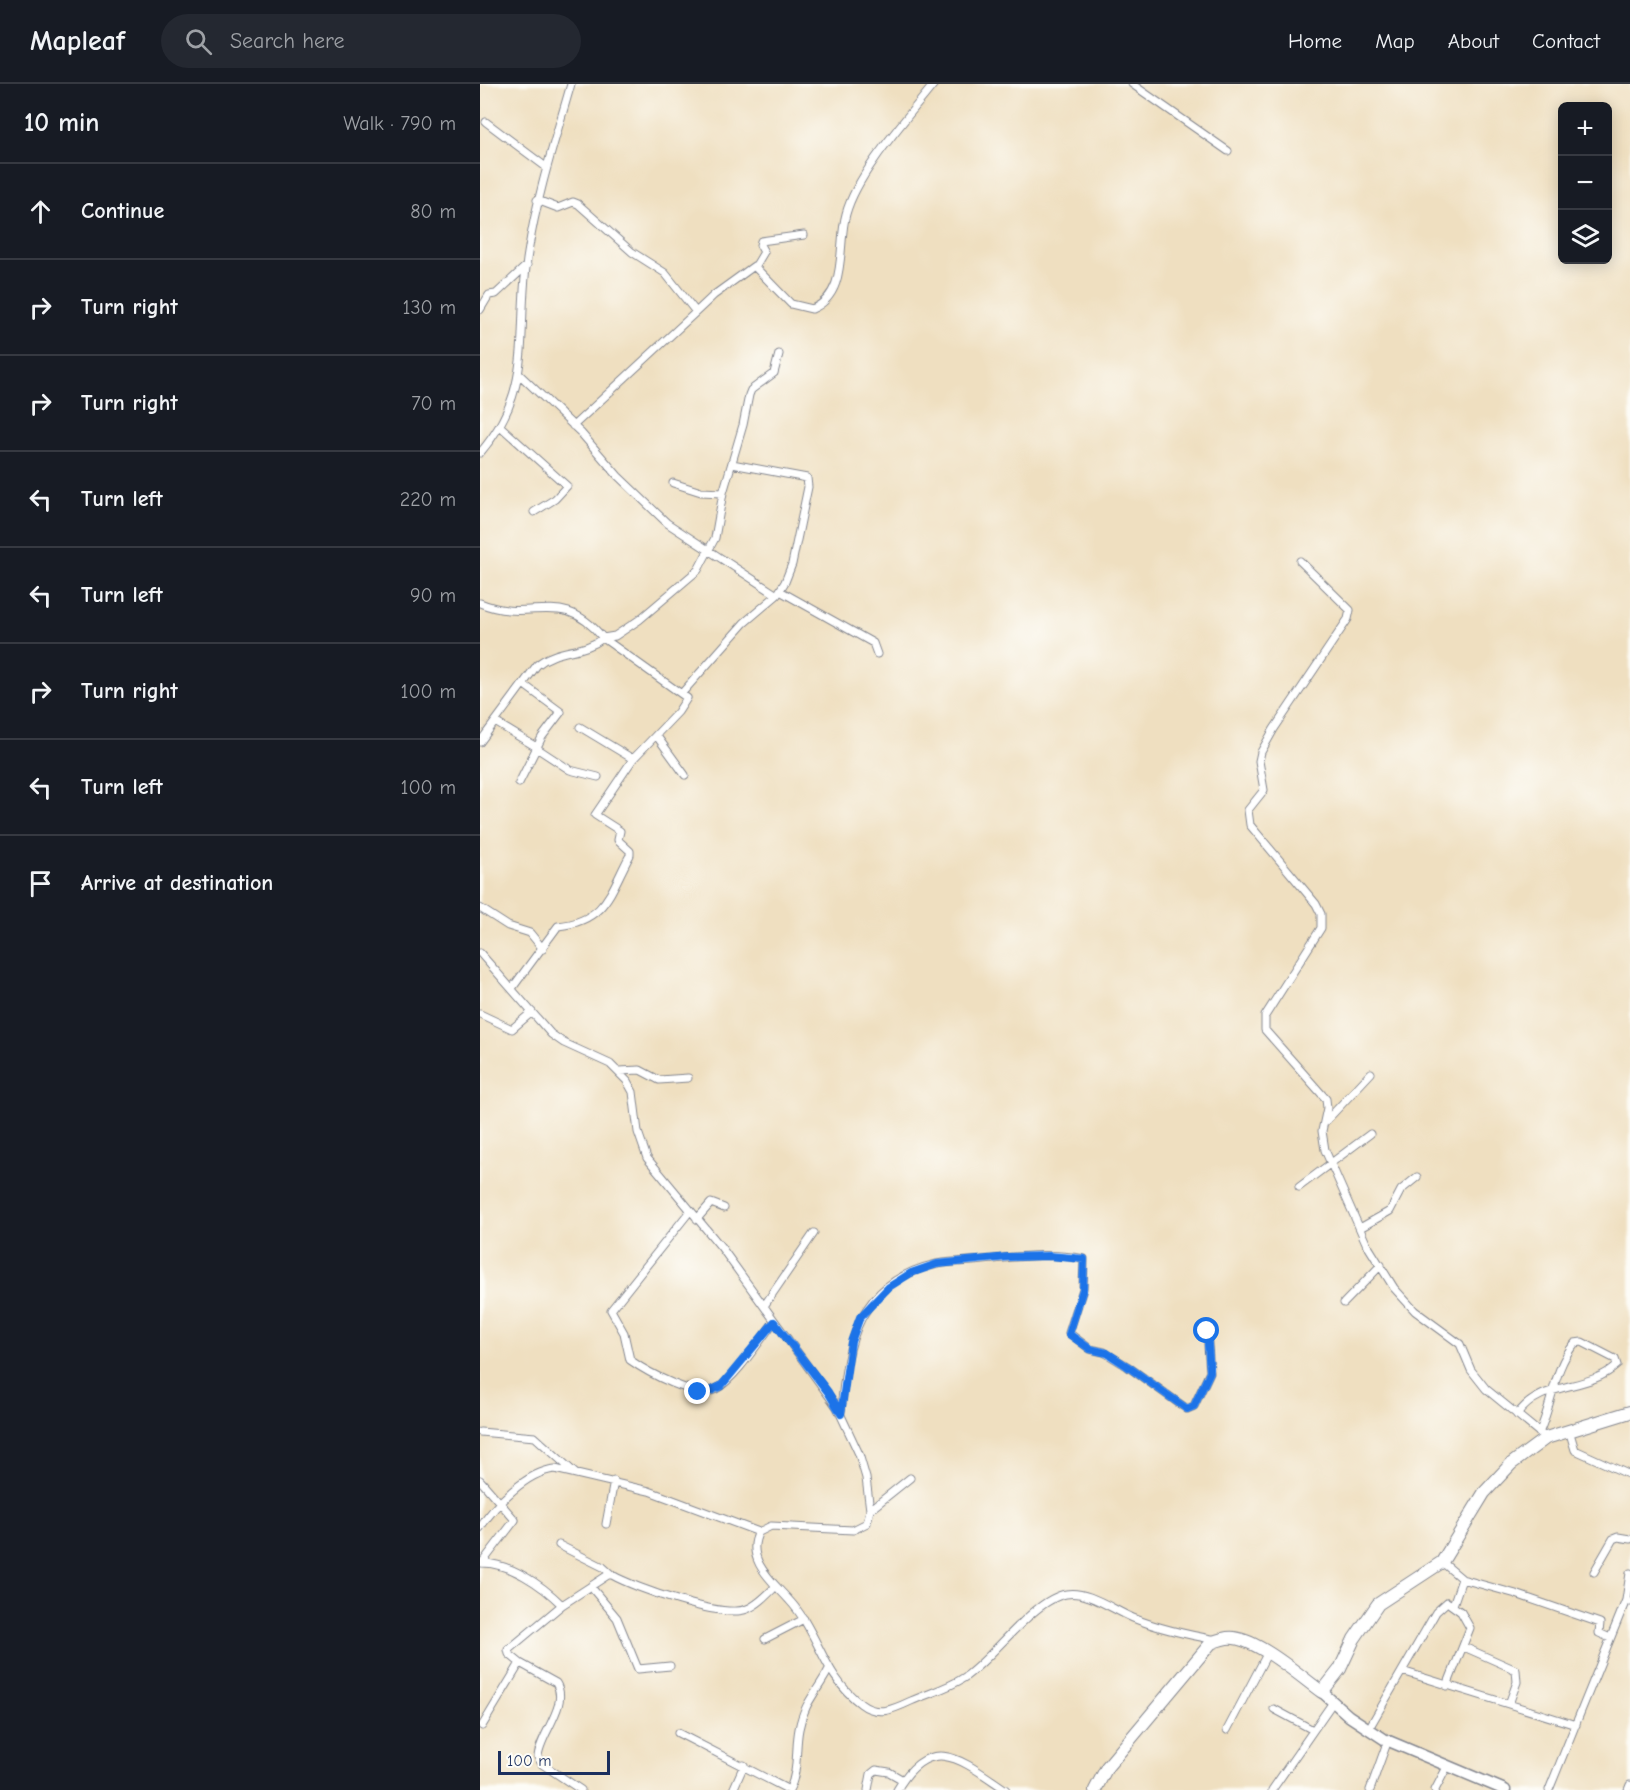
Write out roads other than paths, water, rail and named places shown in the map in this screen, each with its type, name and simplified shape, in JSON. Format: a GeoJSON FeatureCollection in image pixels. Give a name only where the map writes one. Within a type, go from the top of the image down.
{"type":"FeatureCollection","features":[{"type":"Feature","properties":{"kind":"highway"},"geometry":{"type":"LineString","coordinates":[[1095,1790],[1100,1776],[1114,1758],[1205,1649],[1218,1640],[1241,1640],[1262,1651],[1322,1692],[1340,1670],[1354,1639],[1378,1604],[1442,1562],[1493,1482],[1511,1464],[1543,1436],[1630,1412]]}},
{"type":"Feature","properties":{"kind":"main road"},"geometry":{"type":"LineString","coordinates":[[1322,1692],[1368,1730],[1447,1767],[1506,1790]]}},
{"type":"Feature","properties":{"kind":"street"},"geometry":{"type":"LineString","coordinates":[[480,453],[500,426],[512,402],[520,375],[527,265],[537,200],[571,84]]}},
{"type":"Feature","properties":{"kind":"street"},"geometry":{"type":"LineString","coordinates":[[755,267],[797,307],[812,309],[830,297],[836,285],[844,223],[849,203],[886,145],[934,84]]}},
{"type":"Feature","properties":{"kind":"street"},"geometry":{"type":"LineString","coordinates":[[1132,84],[1228,151]]}},
{"type":"Feature","properties":{"kind":"street"},"geometry":{"type":"LineString","coordinates":[[486,122],[546,167]]}},
{"type":"Feature","properties":{"kind":"street"},"geometry":{"type":"LineString","coordinates":[[537,200],[558,208],[573,202],[578,204],[632,252],[665,273],[696,312]]}},
{"type":"Feature","properties":{"kind":"street"},"geometry":{"type":"LineString","coordinates":[[573,426],[696,312],[748,269],[755,267],[764,252],[760,245],[761,241],[804,235]]}},
{"type":"Feature","properties":{"kind":"street"},"geometry":{"type":"LineString","coordinates":[[480,310],[489,295],[496,294],[527,265]]}},
{"type":"Feature","properties":{"kind":"street"},"geometry":{"type":"LineString","coordinates":[[480,742],[546,657],[562,651],[586,648],[603,638],[615,636],[639,620],[689,579],[715,538],[723,493],[751,390],[774,373],[778,354]]}},
{"type":"Feature","properties":{"kind":"street"},"geometry":{"type":"LineString","coordinates":[[520,375],[667,523],[708,552],[778,593],[873,643],[877,654]]}},
{"type":"Feature","properties":{"kind":"street"},"geometry":{"type":"LineString","coordinates":[[500,426],[567,486],[555,498],[534,512]]}},
{"type":"Feature","properties":{"kind":"street"},"geometry":{"type":"LineString","coordinates":[[682,693],[758,609],[778,593],[792,564],[809,483],[804,476],[732,464]]}},
{"type":"Feature","properties":{"kind":"street"},"geometry":{"type":"LineString","coordinates":[[673,483],[701,492],[723,493]]}},
{"type":"Feature","properties":{"kind":"street"},"geometry":{"type":"LineString","coordinates":[[1300,561],[1340,597],[1349,607],[1350,613],[1261,752],[1259,761],[1264,790],[1250,807],[1248,818],[1254,831],[1316,904],[1321,914],[1321,927],[1265,1016],[1263,1024],[1265,1030],[1323,1094],[1327,1104],[1323,1139],[1330,1161],[1366,1243],[1404,1300],[1460,1344],[1476,1378],[1517,1415],[1543,1436],[1552,1403],[1553,1389],[1565,1357],[1576,1342],[1582,1342],[1617,1361],[1615,1367],[1602,1373],[1577,1384],[1553,1389],[1528,1401],[1517,1415]]}},
{"type":"Feature","properties":{"kind":"street"},"geometry":{"type":"LineString","coordinates":[[480,603],[508,612],[566,610],[582,617],[628,659],[682,693],[687,702],[633,759],[596,815],[620,831],[618,840],[630,851],[601,910],[582,922],[558,926],[513,987]]}},
{"type":"Feature","properties":{"kind":"street"},"geometry":{"type":"LineString","coordinates":[[519,783],[561,712],[523,684]]}},
{"type":"Feature","properties":{"kind":"street"},"geometry":{"type":"LineString","coordinates":[[495,722],[570,771],[598,777]]}},
{"type":"Feature","properties":{"kind":"street"},"geometry":{"type":"LineString","coordinates":[[580,727],[633,759]]}},
{"type":"Feature","properties":{"kind":"street"},"geometry":{"type":"LineString","coordinates":[[656,735],[685,775]]}},
{"type":"Feature","properties":{"kind":"street"},"geometry":{"type":"LineString","coordinates":[[480,908],[508,926],[530,933],[543,949]]}},
{"type":"Feature","properties":{"kind":"street"},"geometry":{"type":"LineString","coordinates":[[480,953],[513,987],[551,1034],[619,1071],[633,1092],[638,1132],[647,1158],[764,1306],[828,1392],[841,1414],[859,1454],[866,1478],[870,1510],[867,1523],[858,1529],[771,1526],[759,1532],[754,1544],[755,1556],[776,1586],[804,1619],[828,1669],[848,1693],[862,1706],[877,1711],[892,1711],[964,1678],[1041,1607],[1065,1594],[1075,1594],[1092,1599],[1134,1618],[1169,1630],[1218,1640]]}},
{"type":"Feature","properties":{"kind":"street"},"geometry":{"type":"LineString","coordinates":[[480,1014],[512,1029],[532,1012]]}},
{"type":"Feature","properties":{"kind":"street"},"geometry":{"type":"LineString","coordinates":[[619,1071],[640,1070],[659,1080],[688,1078]]}},
{"type":"Feature","properties":{"kind":"street"},"geometry":{"type":"LineString","coordinates":[[1324,1123],[1371,1073]]}},
{"type":"Feature","properties":{"kind":"street"},"geometry":{"type":"LineString","coordinates":[[1299,1187],[1330,1161],[1370,1134]]}},
{"type":"Feature","properties":{"kind":"street"},"geometry":{"type":"LineString","coordinates":[[1359,1228],[1390,1210],[1401,1190],[1418,1177]]}},
{"type":"Feature","properties":{"kind":"street"},"geometry":{"type":"LineString","coordinates":[[697,1219],[711,1203],[724,1208]]}},
{"type":"Feature","properties":{"kind":"street"},"geometry":{"type":"LineString","coordinates":[[690,1211],[611,1310],[624,1334],[630,1360],[681,1386],[708,1392],[721,1386],[774,1322]]}},
{"type":"Feature","properties":{"kind":"street"},"geometry":{"type":"LineString","coordinates":[[764,1306],[814,1233]]}},
{"type":"Feature","properties":{"kind":"street"},"geometry":{"type":"LineString","coordinates":[[841,1414],[851,1342],[860,1317],[889,1287],[911,1273],[937,1264],[1049,1256],[1084,1259],[1083,1289],[1069,1334],[1090,1349],[1107,1353],[1187,1409],[1194,1406],[1210,1372],[1207,1331]]}},
{"type":"Feature","properties":{"kind":"street"},"geometry":{"type":"LineString","coordinates":[[1344,1302],[1381,1265]]}},
{"type":"Feature","properties":{"kind":"street"},"geometry":{"type":"LineString","coordinates":[[1569,1430],[1573,1448],[1577,1451],[1630,1475]]}},
{"type":"Feature","properties":{"kind":"street"},"geometry":{"type":"LineString","coordinates":[[480,1432],[535,1437],[577,1475]]}},
{"type":"Feature","properties":{"kind":"street"},"geometry":{"type":"LineString","coordinates":[[480,1528],[500,1504],[520,1486],[546,1471],[555,1469],[614,1481],[706,1510],[759,1532]]}},
{"type":"Feature","properties":{"kind":"street"},"geometry":{"type":"LineString","coordinates":[[870,1510],[910,1478]]}},
{"type":"Feature","properties":{"kind":"street"},"geometry":{"type":"LineString","coordinates":[[480,1480],[514,1518],[514,1523],[481,1563]]}},
{"type":"Feature","properties":{"kind":"street"},"geometry":{"type":"LineString","coordinates":[[606,1524],[614,1481]]}},
{"type":"Feature","properties":{"kind":"street"},"geometry":{"type":"LineString","coordinates":[[1594,1572],[1613,1539],[1618,1537],[1630,1539]]}},
{"type":"Feature","properties":{"kind":"street"},"geometry":{"type":"LineString","coordinates":[[559,1545],[646,1591],[733,1611],[748,1609],[776,1586]]}},
{"type":"Feature","properties":{"kind":"street"},"geometry":{"type":"LineString","coordinates":[[1442,1562],[1462,1579],[1516,1594],[1599,1623],[1599,1633],[1610,1638]]}},
{"type":"Feature","properties":{"kind":"street"},"geometry":{"type":"LineString","coordinates":[[481,1563],[490,1563],[529,1579],[562,1605]]}},
{"type":"Feature","properties":{"kind":"street"},"geometry":{"type":"LineString","coordinates":[[1549,1790],[1610,1638],[1628,1601],[1630,1573]]}},
{"type":"Feature","properties":{"kind":"street"},"geometry":{"type":"LineString","coordinates":[[581,1790],[539,1761],[538,1753],[560,1699],[559,1687],[520,1663],[509,1654],[508,1650],[521,1642],[562,1605],[612,1575]]}},
{"type":"Feature","properties":{"kind":"street"},"geometry":{"type":"LineString","coordinates":[[1453,1605],[1462,1579]]}},
{"type":"Feature","properties":{"kind":"street"},"geometry":{"type":"LineString","coordinates":[[591,1587],[616,1618],[638,1669],[670,1666]]}},
{"type":"Feature","properties":{"kind":"street"},"geometry":{"type":"LineString","coordinates":[[1368,1730],[1443,1602],[1453,1605],[1461,1612],[1470,1628],[1447,1686]]}},
{"type":"Feature","properties":{"kind":"street"},"geometry":{"type":"LineString","coordinates":[[765,1639],[804,1619]]}},
{"type":"Feature","properties":{"kind":"street"},"geometry":{"type":"LineString","coordinates":[[1464,1647],[1516,1670],[1517,1682],[1509,1704]]}},
{"type":"Feature","properties":{"kind":"street"},"geometry":{"type":"LineString","coordinates":[[1227,1730],[1262,1651]]}},
{"type":"Feature","properties":{"kind":"street"},"geometry":{"type":"LineString","coordinates":[[482,1726],[520,1663]]}},
{"type":"Feature","properties":{"kind":"street"},"geometry":{"type":"LineString","coordinates":[[678,1733],[789,1790],[795,1775],[798,1737],[803,1712],[809,1697],[828,1669]]}},
{"type":"Feature","properties":{"kind":"street"},"geometry":{"type":"LineString","coordinates":[[1402,1671],[1576,1725]]}},
{"type":"Feature","properties":{"kind":"street"},"geometry":{"type":"LineString","coordinates":[[1272,1790],[1333,1702]]}},
{"type":"Feature","properties":{"kind":"street"},"geometry":{"type":"LineString","coordinates":[[1274,1709],[1313,1730]]}},
{"type":"Feature","properties":{"kind":"street"},"geometry":{"type":"LineString","coordinates":[[1370,1790],[1388,1740]]}},
{"type":"Feature","properties":{"kind":"street"},"geometry":{"type":"LineString","coordinates":[[897,1790],[922,1759],[937,1756],[964,1762],[1001,1789]]}},
{"type":"Feature","properties":{"kind":"street"},"geometry":{"type":"LineString","coordinates":[[733,1790],[744,1765]]}},
{"type":"Feature","properties":{"kind":"street"},"geometry":{"type":"LineString","coordinates":[[1436,1790],[1447,1767]]}},
{"type":"Feature","properties":{"kind":"street"},"geometry":{"type":"LineString","coordinates":[[868,1790],[871,1774],[876,1770],[889,1772],[903,1780]]}},
{"type":"Feature","properties":{"kind":"street"},"geometry":{"type":"LineString","coordinates":[[1628,1790],[1630,1785]]}}]}
